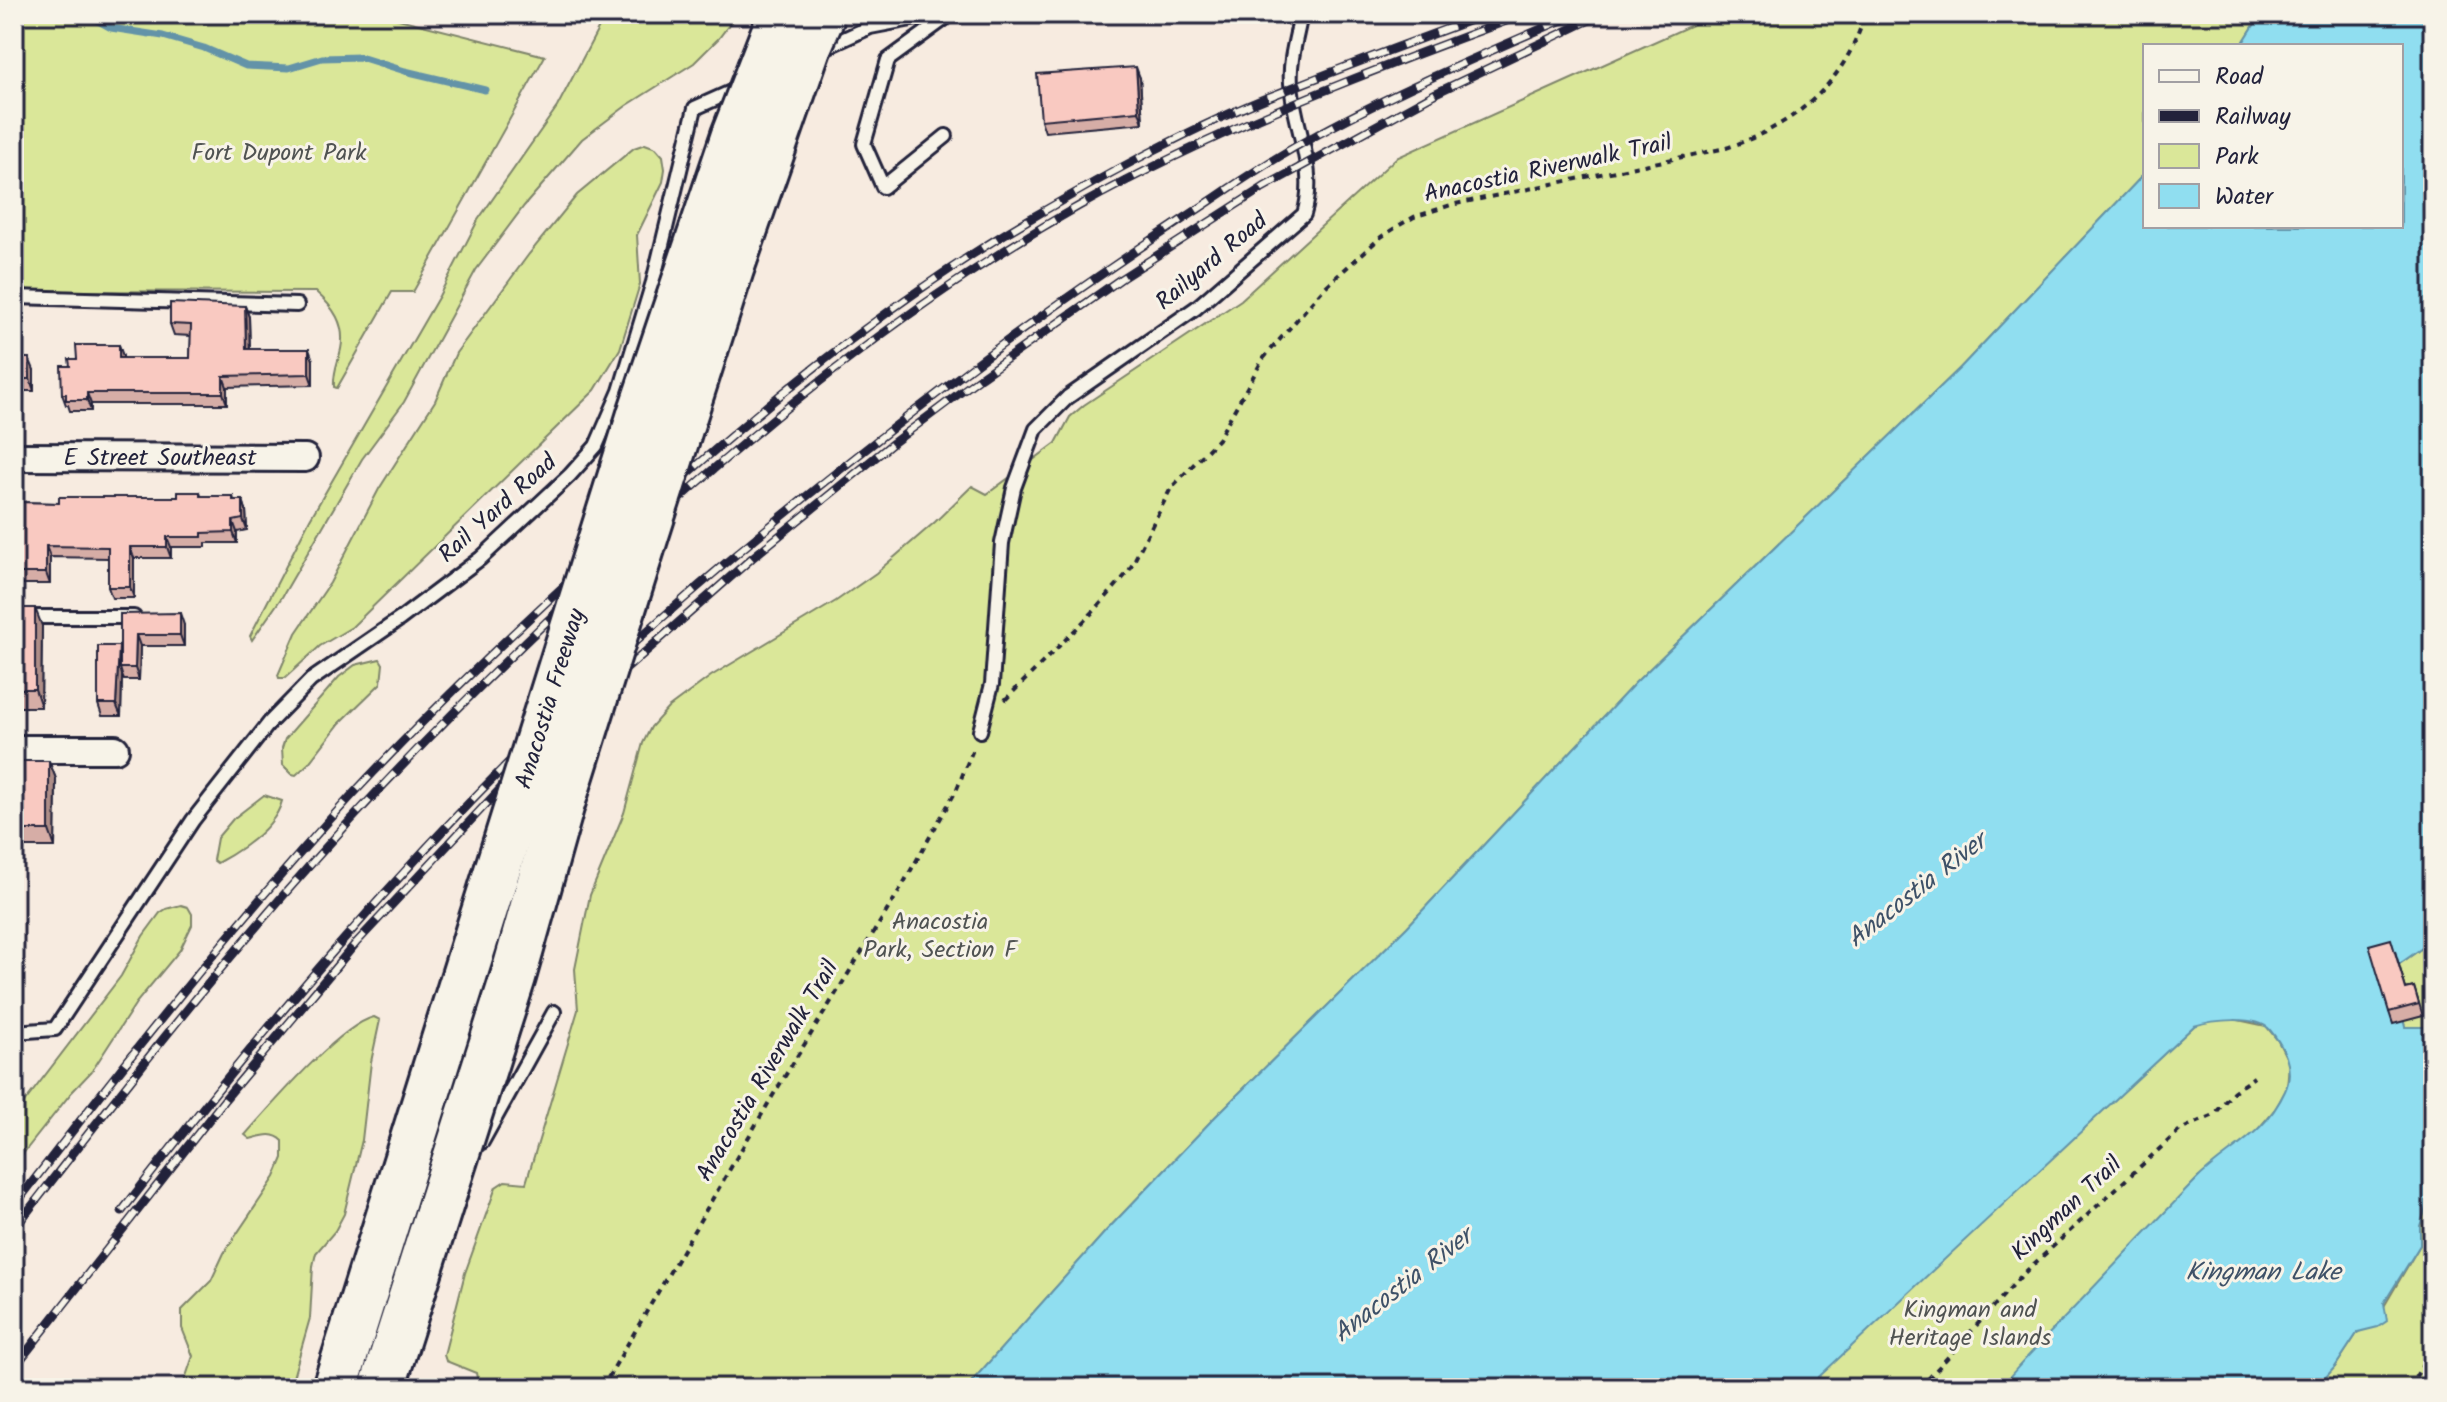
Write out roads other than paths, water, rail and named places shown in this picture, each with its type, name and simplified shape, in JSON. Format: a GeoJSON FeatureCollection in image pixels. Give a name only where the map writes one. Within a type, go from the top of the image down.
{"type":"FeatureCollection","features":[{"type":"Feature","properties":{"kind":"highway","name":"Anacostia Freeway"},"geometry":{"type":"LineString","coordinates":[[335,1388],[641,411],[734,135],[781,14]]}},
{"type":"Feature","properties":{"kind":"highway","name":"Anacostia Freeway"},"geometry":{"type":"LineString","coordinates":[[382,1388],[513,977],[566,793],[665,474],[731,269],[808,48],[823,14]]}},
{"type":"Feature","properties":{"kind":"street","name":"E Street Southeast"},"geometry":{"type":"LineString","coordinates":[[14,457],[305,458]]}},
{"type":"Feature","properties":{"kind":"street"},"geometry":{"type":"LineString","coordinates":[[14,749],[115,749]]}},
{"type":"Feature","properties":{"kind":"lane"},"geometry":{"type":"LineString","coordinates":[[789,65],[870,27],[938,14]]}},
{"type":"Feature","properties":{"kind":"lane"},"geometry":{"type":"LineString","coordinates":[[946,136],[883,187],[864,144],[888,60],[951,14]]}},
{"type":"Feature","properties":{"kind":"lane","name":"Railyard Road"},"geometry":{"type":"LineString","coordinates":[[980,731],[992,684],[1002,543],[1014,488],[1036,429],[1068,397],[1196,308],[1304,214],[1310,194],[1310,176],[1290,76],[1301,14]]}},
{"type":"Feature","properties":{"kind":"lane","name":"Rail Yard Road"},"geometry":{"type":"LineString","coordinates":[[14,1032],[55,1029],[193,820],[270,722],[311,680],[481,558],[570,475],[596,446],[620,391],[653,282],[695,108],[776,71]]}},
{"type":"Feature","properties":{"kind":"lane"},"geometry":{"type":"LineString","coordinates":[[14,297],[297,305]]}},
{"type":"Feature","properties":{"kind":"lane"},"geometry":{"type":"LineString","coordinates":[[14,617],[154,617]]}},
{"type":"Feature","properties":{"kind":"lane"},"geometry":{"type":"LineString","coordinates":[[479,1148],[554,1012]]}},
{"type":"Feature","properties":{"kind":"lane"},"geometry":{"type":"LineString","coordinates":[[422,1268],[460,1188]]}},
{"type":"Feature","properties":{"kind":"water"},"geometry":{"type":"Polygon","coordinates":[[[2261,14],[2433,14],[2433,937],[2391,970],[2405,1027],[2433,1027],[2433,1186],[2420,1226],[2420,1245],[2384,1303],[2387,1321],[2378,1327],[2358,1332],[2335,1367],[2316,1388],[2000,1388],[2196,1180],[2256,1131],[2276,1107],[2288,1083],[2284,1051],[2264,1025],[2234,1020],[2194,1026],[1807,1388],[966,1388],[1106,1231],[1215,1117],[1407,927],[1635,683],[1960,368],[2143,175],[2143,228],[2403,228],[2403,44],[2242,44],[2261,14]]]}},
{"type":"Feature","properties":{"kind":"waterway"},"geometry":{"type":"LineString","coordinates":[[85,14],[111,28],[163,36],[204,48],[246,66],[289,68],[322,58],[360,57],[485,90]]}},
{"type":"Feature","properties":{"kind":"railway"},"geometry":{"type":"LineString","coordinates":[[14,1206],[178,997],[352,795],[421,723],[600,552],[825,359],[976,252],[1120,168],[1247,106],[1487,14]]}},
{"type":"Feature","properties":{"kind":"railway"},"geometry":{"type":"LineString","coordinates":[[14,1229],[217,973],[288,890],[446,720],[668,509],[836,368],[1016,243],[1133,177],[1242,125],[1525,14]]}},
{"type":"Feature","properties":{"kind":"railway"},"geometry":{"type":"LineString","coordinates":[[14,1368],[225,1099],[356,943],[576,713],[752,558],[893,443],[981,377],[1122,278],[1264,187],[1436,93],[1602,14]]}},
{"type":"Feature","properties":{"kind":"railway"},"geometry":{"type":"LineString","coordinates":[[122,1211],[281,1013],[449,823],[617,658],[766,529],[998,348],[1103,273],[1258,170],[1369,108],[1571,16]]}},
{"type":"Feature","properties":{"kind":"park label","name":"Fort Dupont Park"},"geometry":{"type":"Point","coordinates":[279,153]}},
{"type":"Feature","properties":{"kind":"park label","name":"Anacostia Park, Section F"},"geometry":{"type":"Point","coordinates":[940,936]}},
{"type":"Feature","properties":{"kind":"park label","name":"Kingman and Heritage Islands"},"geometry":{"type":"Point","coordinates":[1970,1324]}},
{"type":"Feature","properties":{"kind":"water label","name":"Anacostia River"},"geometry":{"type":"Point","coordinates":[1917,891]}},
{"type":"Feature","properties":{"kind":"water label","name":"Kingman Lake"},"geometry":{"type":"Point","coordinates":[2263,1273]}},
{"type":"Feature","properties":{"kind":"water label","name":"Anacostia River"},"geometry":{"type":"Point","coordinates":[1403,1286]}}]}
